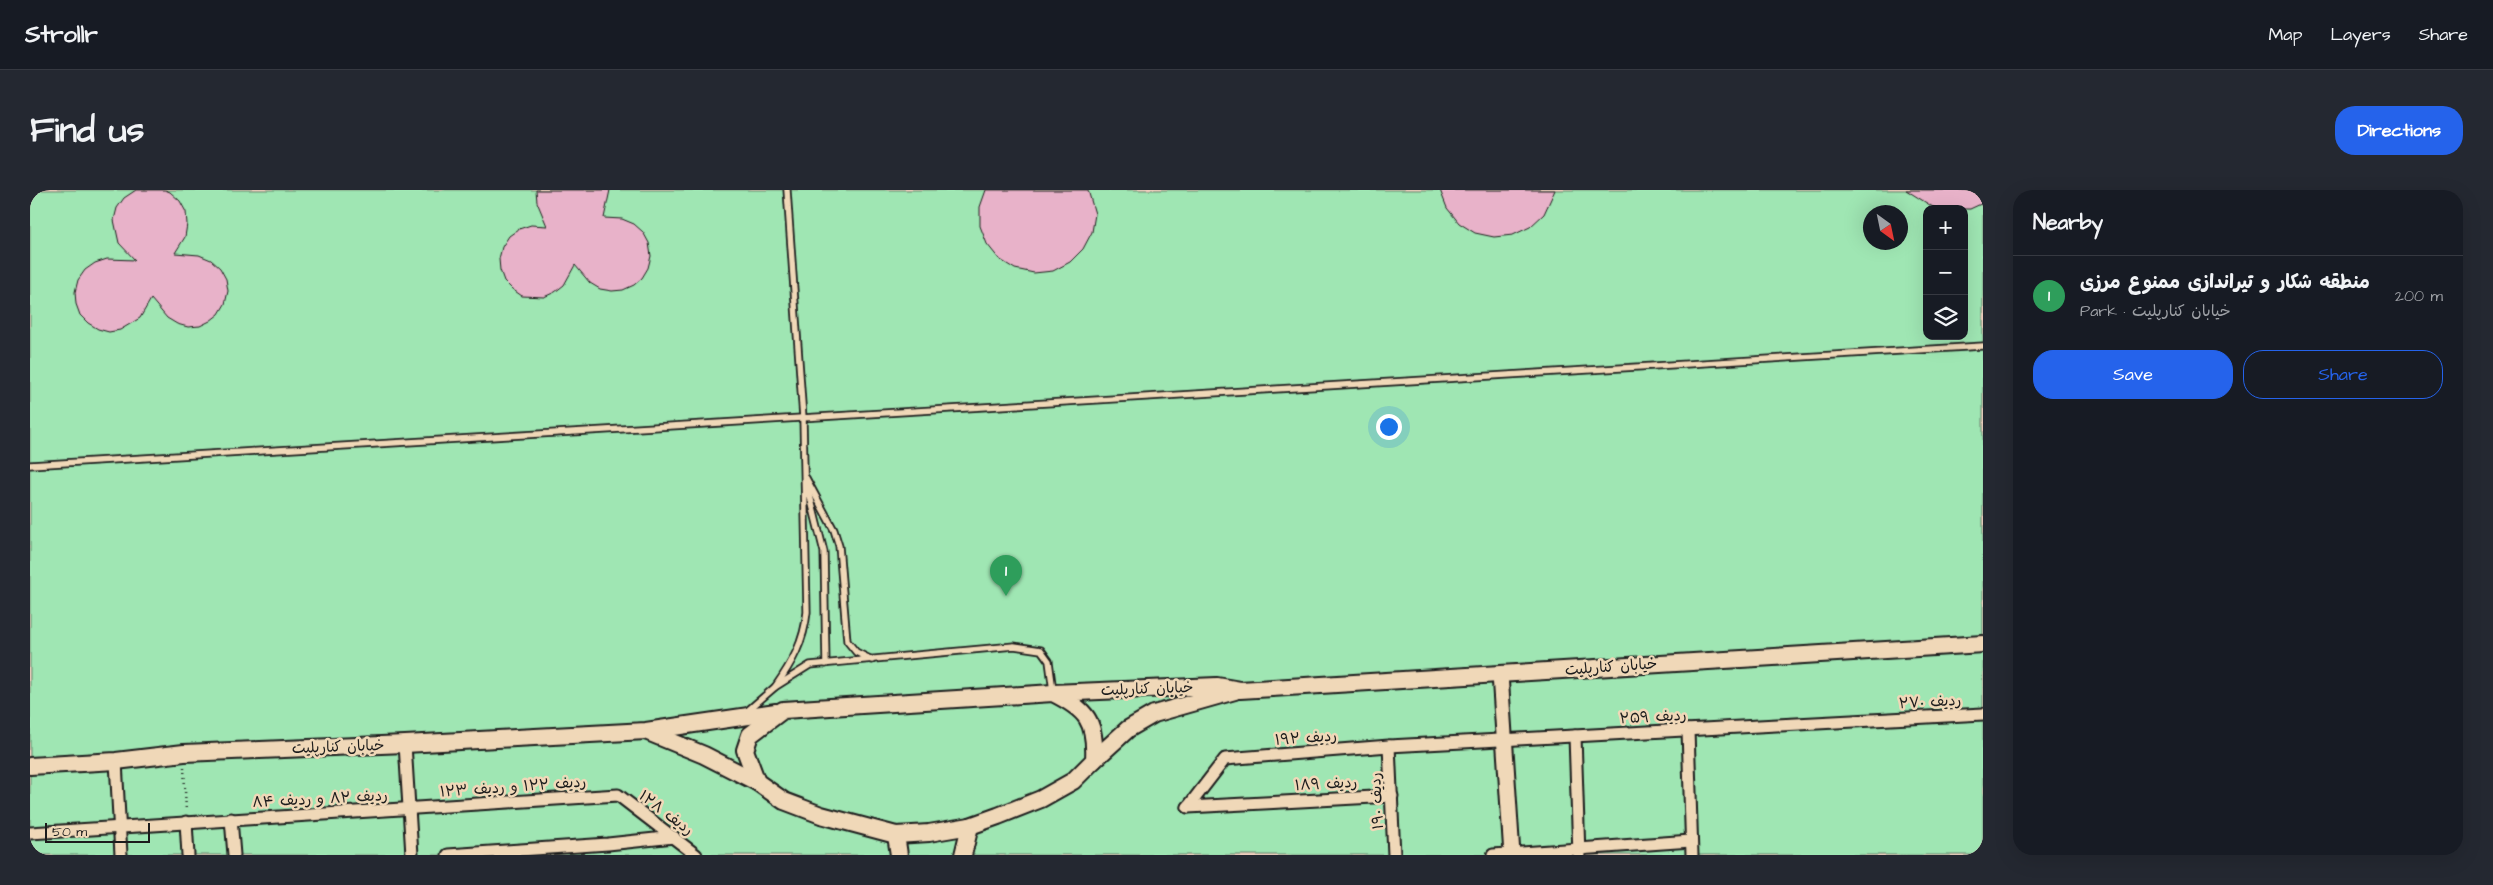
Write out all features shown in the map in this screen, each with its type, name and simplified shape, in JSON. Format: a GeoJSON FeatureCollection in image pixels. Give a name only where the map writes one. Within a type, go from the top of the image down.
{"type":"FeatureCollection","features":[{"type":"Feature","properties":{"kind":"main road","name":"خیابان کنارپلیت"},"geometry":{"type":"LineString","coordinates":[[646,731],[704,755],[757,782],[784,801],[821,815],[896,834],[929,833],[970,826],[1041,799],[1073,781],[1128,728],[1154,714],[1240,690],[1983,644]]}},
{"type":"Feature","properties":{"kind":"main road","name":"خیابان کنارپلیت"},"geometry":{"type":"LineString","coordinates":[[30,766],[116,761],[184,753],[405,744],[646,731],[783,710],[1053,693],[1217,686],[1240,690]]}},
{"type":"Feature","properties":{"kind":"main road"},"geometry":{"type":"LineString","coordinates":[[1053,693],[1076,704],[1084,712],[1095,737],[1094,760]]}},
{"type":"Feature","properties":{"kind":"main road"},"geometry":{"type":"LineString","coordinates":[[757,782],[749,766],[745,750],[750,735],[783,710]]}},
{"type":"Feature","properties":{"kind":"main road"},"geometry":{"type":"LineString","coordinates":[[964,855],[970,826]]}},
{"type":"Feature","properties":{"kind":"main road"},"geometry":{"type":"LineString","coordinates":[[896,834],[899,855]]}},
{"type":"Feature","properties":{"kind":"street"},"geometry":{"type":"LineString","coordinates":[[1500,674],[1512,854]]}},
{"type":"Feature","properties":{"kind":"street","name":"ردیف ۲۷۰"},"geometry":{"type":"LineString","coordinates":[[1733,728],[1983,714]]}},
{"type":"Feature","properties":{"kind":"street","name":"ردیف ۲۵۹"},"geometry":{"type":"LineString","coordinates":[[1504,740],[1733,728]]}},
{"type":"Feature","properties":{"kind":"street"},"geometry":{"type":"LineString","coordinates":[[1688,730],[1692,855]]}},
{"type":"Feature","properties":{"kind":"street"},"geometry":{"type":"LineString","coordinates":[[1575,736],[1579,852]]}},
{"type":"Feature","properties":{"kind":"street","name":"ردیف ۱۹۲"},"geometry":{"type":"LineString","coordinates":[[1188,807],[1225,759],[1389,746],[1504,740]]}},
{"type":"Feature","properties":{"kind":"street"},"geometry":{"type":"LineString","coordinates":[[405,744],[412,855]]}},
{"type":"Feature","properties":{"kind":"street","name":"ردیف ۱۹۰"},"geometry":{"type":"LineString","coordinates":[[1389,746],[1394,855]]}},
{"type":"Feature","properties":{"kind":"street"},"geometry":{"type":"LineString","coordinates":[[116,761],[122,855]]}},
{"type":"Feature","properties":{"kind":"street","name":"ردیف ۱۲۲ و ردیف ۱۲۳"},"geometry":{"type":"LineString","coordinates":[[410,809],[618,796]]}},
{"type":"Feature","properties":{"kind":"street","name":"ردیف ۱۲۸"},"geometry":{"type":"LineString","coordinates":[[618,796],[696,855]]}},
{"type":"Feature","properties":{"kind":"street","name":"ردیف ۱۸۹"},"geometry":{"type":"LineString","coordinates":[[1188,807],[1392,796]]}},
{"type":"Feature","properties":{"kind":"street","name":"ردیف ۸۲ و ردیف ۸۴"},"geometry":{"type":"LineString","coordinates":[[30,832],[410,809]]}},
{"type":"Feature","properties":{"kind":"street"},"geometry":{"type":"LineString","coordinates":[[231,819],[234,855]]}},
{"type":"Feature","properties":{"kind":"street"},"geometry":{"type":"LineString","coordinates":[[186,822],[188,855]]}},
{"type":"Feature","properties":{"kind":"street"},"geometry":{"type":"LineString","coordinates":[[448,855],[609,850],[674,837]]}},
{"type":"Feature","properties":{"kind":"street"},"geometry":{"type":"LineString","coordinates":[[1493,855],[1579,852],[1691,841]]}},
{"type":"Feature","properties":{"kind":"lane"},"geometry":{"type":"LineString","coordinates":[[774,687],[792,663],[806,628],[807,594],[803,418],[787,190]]}},
{"type":"Feature","properties":{"kind":"lane"},"geometry":{"type":"LineString","coordinates":[[30,465],[1983,346]]}},
{"type":"Feature","properties":{"kind":"lane"},"geometry":{"type":"LineString","coordinates":[[804,474],[834,530],[838,546],[847,641],[856,652],[872,660]]}},
{"type":"Feature","properties":{"kind":"lane"},"geometry":{"type":"LineString","coordinates":[[804,474],[824,552],[826,664]]}},
{"type":"Feature","properties":{"kind":"lane"},"geometry":{"type":"LineString","coordinates":[[739,718],[774,687],[810,665],[1027,646],[1041,650],[1049,661],[1053,693]]}},
{"type":"Feature","properties":{"kind":"path"},"geometry":{"type":"LineString","coordinates":[[184,753],[186,822]]}},
{"type":"Feature","properties":{"kind":"green space"},"geometry":{"type":"Polygon","coordinates":[[[30,190],[1983,190],[1983,855],[30,855],[30,190]]]}},
{"type":"Feature","properties":{"kind":"building"},"geometry":{"type":"Polygon","coordinates":[[[136,190],[165,190],[180,201],[186,212],[187,224],[185,237],[175,253],[199,255],[211,260],[220,268],[226,279],[228,291],[225,304],[219,314],[210,321],[200,326],[188,327],[177,324],[167,318],[151,299],[140,318],[120,330],[109,332],[98,329],[80,315],[76,304],[75,292],[78,280],[85,270],[95,263],[107,259],[135,260],[119,243],[114,220],[117,208],[124,198],[136,190]]]}},
{"type":"Feature","properties":{"kind":"building"},"geometry":{"type":"Polygon","coordinates":[[[536,190],[610,190],[604,218],[622,219],[634,224],[643,232],[649,243],[651,256],[648,268],[642,278],[634,285],[623,290],[600,289],[590,283],[575,265],[564,285],[544,297],[522,296],[512,289],[504,281],[499,259],[502,247],[509,236],[519,229],[531,225],[547,226],[537,202],[536,190]]]}},
{"type":"Feature","properties":{"kind":"building"},"geometry":{"type":"Polygon","coordinates":[[[986,190],[1088,190],[1095,214],[1092,232],[1083,249],[1070,262],[1053,271],[1034,273],[1015,269],[999,259],[987,244],[980,226],[980,207],[986,190]]]}},
{"type":"Feature","properties":{"kind":"building"},"geometry":{"type":"Polygon","coordinates":[[[1440,190],[1555,190],[1544,214],[1530,227],[1513,235],[1494,237],[1475,233],[1459,223],[1447,208],[1440,190]]]}},
{"type":"Feature","properties":{"kind":"building"},"geometry":{"type":"Polygon","coordinates":[[[1906,190],[1983,190],[1983,203],[1970,209],[1968,209],[1968,205],[1930,205],[1906,190]]]}},
{"type":"Feature","properties":{"kind":"place","name":"منطقه شکار و تیراندازی ممنوع مرزی"},"geometry":{"type":"Point","coordinates":[1006,596]}}]}
